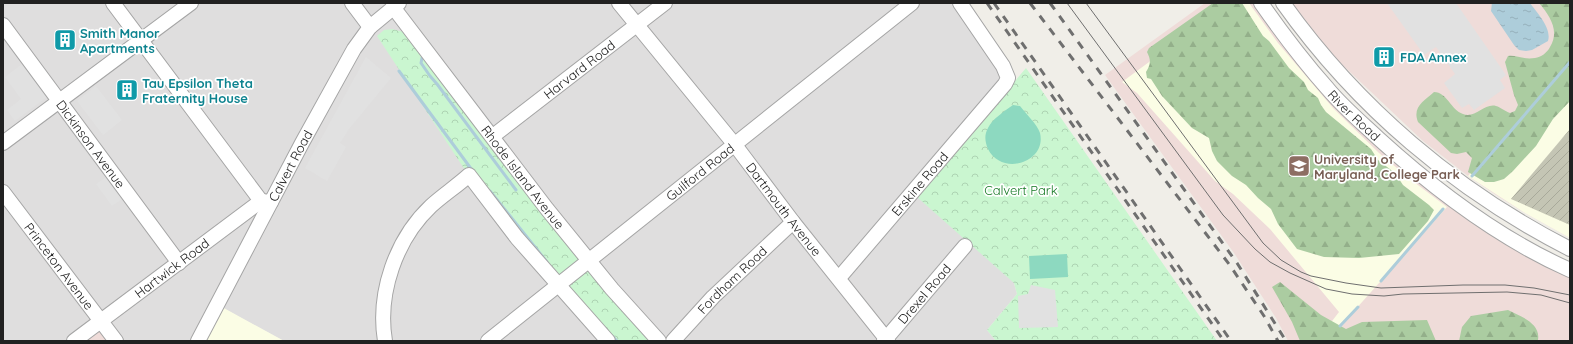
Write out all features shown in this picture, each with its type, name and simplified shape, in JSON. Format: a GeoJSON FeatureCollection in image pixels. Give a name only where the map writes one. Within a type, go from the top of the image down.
{"type":"FeatureCollection","features":[{"type":"Feature","properties":{"kind":"street"},"geometry":{"type":"LineString","coordinates":[[113,3],[266,202]]}},
{"type":"Feature","properties":{"kind":"street"},"geometry":{"type":"LineString","coordinates":[[3,143],[191,3]]}},
{"type":"Feature","properties":{"kind":"street"},"geometry":{"type":"LineString","coordinates":[[352,3],[370,27]]}},
{"type":"Feature","properties":{"kind":"street","name":"Dartmouth Avenue"},"geometry":{"type":"LineString","coordinates":[[619,3],[735,145],[793,222],[839,278],[886,340]]}},
{"type":"Feature","properties":{"kind":"street","name":"Harvard Road"},"geometry":{"type":"LineString","coordinates":[[493,136],[665,3]]}},
{"type":"Feature","properties":{"kind":"street","name":"Guilford Road"},"geometry":{"type":"LineString","coordinates":[[488,341],[912,3]]}},
{"type":"Feature","properties":{"kind":"street","name":"Erskine Road"},"geometry":{"type":"LineString","coordinates":[[839,278],[1001,91],[1008,78],[1006,72],[960,3]]}},
{"type":"Feature","properties":{"kind":"street","name":"River Road"},"geometry":{"type":"LineString","coordinates":[[1261,3],[1286,38],[1329,90],[1394,152],[1430,182],[1468,210],[1528,248],[1570,270]]}},
{"type":"Feature","properties":{"kind":"street","name":"River Road"},"geometry":{"type":"LineString","coordinates":[[1283,3],[1342,77],[1387,122],[1462,183],[1527,226],[1570,249]]}},
{"type":"Feature","properties":{"kind":"street","name":"Calvert Road"},"geometry":{"type":"LineString","coordinates":[[198,341],[266,202],[302,143],[354,49],[370,27],[396,5]]}},
{"type":"Feature","properties":{"kind":"street","name":"Rhode Island Avenue"},"geometry":{"type":"LineString","coordinates":[[396,5],[522,176],[630,311],[659,341]]}},
{"type":"Feature","properties":{"kind":"street","name":"Dickinson Avenue"},"geometry":{"type":"LineString","coordinates":[[3,24],[179,263]]}},
{"type":"Feature","properties":{"kind":"street"},"geometry":{"type":"LineString","coordinates":[[385,341],[384,316],[386,290],[391,270],[398,252],[413,227],[427,211],[469,176],[517,238],[608,341]]}},
{"type":"Feature","properties":{"kind":"street","name":"Princeton Avenue"},"geometry":{"type":"LineString","coordinates":[[3,192],[116,341]]}},
{"type":"Feature","properties":{"kind":"street","name":"Hartwick Road"},"geometry":{"type":"LineString","coordinates":[[74,341],[179,263],[266,202]]}},
{"type":"Feature","properties":{"kind":"street","name":"Fordham Road"},"geometry":{"type":"LineString","coordinates":[[673,341],[714,297],[793,222]]}},
{"type":"Feature","properties":{"kind":"street","name":"Drexel Road"},"geometry":{"type":"LineString","coordinates":[[886,340],[965,246]]}},
{"type":"Feature","properties":{"kind":"shaded area"},"geometry":{"type":"Polygon","coordinates":[[[3,3],[958,3],[1003,66],[1014,283],[1017,294],[987,330],[996,341],[284,341],[217,305],[198,341],[3,341],[3,3]]]}},
{"type":"Feature","properties":{"kind":"shaded area"},"geometry":{"type":"Polygon","coordinates":[[[1205,3],[1256,3],[1379,145],[1570,274],[1570,341],[1288,341],[1276,318],[1234,253],[1105,75],[1205,3]]]}},
{"type":"Feature","properties":{"kind":"shaded area","name":"University of Maryland, College Park"},"geometry":{"type":"Polygon","coordinates":[[[1229,3],[1249,3],[1278,43],[1333,108],[1379,153],[1447,207],[1346,320],[1341,326],[1343,328],[1329,325],[1339,312],[1270,229],[1233,194],[1215,181],[1137,93],[1122,82],[1229,3]]]}},
{"type":"Feature","properties":{"kind":"shaded area"},"geometry":{"type":"Polygon","coordinates":[[[1291,3],[1570,3],[1570,238],[1496,195],[1468,176],[1423,141],[1333,56],[1291,3]]]}},
{"type":"Feature","properties":{"kind":"shaded area"},"geometry":{"type":"Polygon","coordinates":[[[1387,3],[1456,3],[1506,75],[1500,80],[1505,88],[1474,110],[1469,104],[1462,108],[1444,83],[1455,74],[1436,47],[1424,55],[1387,3]]]}},
{"type":"Feature","properties":{"kind":"shaded area"},"geometry":{"type":"Polygon","coordinates":[[[366,57],[391,78],[349,129],[340,143],[346,147],[327,181],[305,168],[366,57]]]}},
{"type":"Feature","properties":{"kind":"shaded area","name":"University of Maryland, College Park"},"geometry":{"type":"Polygon","coordinates":[[[1570,59],[1570,238],[1525,213],[1468,176],[1570,59]]]}},
{"type":"Feature","properties":{"kind":"shaded area"},"geometry":{"type":"Polygon","coordinates":[[[22,64],[47,97],[15,121],[7,110],[21,99],[5,77],[22,64]]]}},
{"type":"Feature","properties":{"kind":"shaded area"},"geometry":{"type":"Polygon","coordinates":[[[96,86],[122,120],[103,135],[77,101],[96,86]]]}},
{"type":"Feature","properties":{"kind":"shaded area"},"geometry":{"type":"Polygon","coordinates":[[[1570,129],[1570,225],[1511,199],[1570,129]]]}},
{"type":"Feature","properties":{"kind":"shaded area"},"geometry":{"type":"Polygon","coordinates":[[[109,175],[125,197],[112,206],[96,184],[109,175]]]}},
{"type":"Feature","properties":{"kind":"shaded area"},"geometry":{"type":"Polygon","coordinates":[[[1031,285],[1055,290],[1058,327],[1019,328],[1018,296],[1028,294],[1031,285]]]}},
{"type":"Feature","properties":{"kind":"shaded area"},"geometry":{"type":"Polygon","coordinates":[[[222,307],[284,341],[204,341],[222,307]]]}},
{"type":"Feature","properties":{"kind":"shaded area"},"geometry":{"type":"Polygon","coordinates":[[[101,321],[116,341],[74,341],[101,321]]]}},
{"type":"Feature","properties":{"kind":"green space","name":"University of Maryland, College Park"},"geometry":{"type":"Polygon","coordinates":[[[1213,3],[1242,3],[1263,36],[1269,41],[1289,68],[1304,82],[1308,90],[1318,98],[1326,112],[1371,149],[1378,160],[1395,173],[1403,185],[1434,210],[1428,221],[1399,254],[1359,258],[1324,257],[1297,249],[1278,224],[1271,209],[1246,185],[1232,176],[1217,161],[1212,151],[1209,138],[1192,128],[1162,96],[1151,79],[1147,78],[1146,72],[1150,62],[1147,52],[1149,48],[1213,3]]]}},
{"type":"Feature","properties":{"kind":"green space"},"geometry":{"type":"Polygon","coordinates":[[[1539,3],[1570,3],[1570,101],[1553,119],[1536,146],[1513,171],[1504,179],[1494,182],[1485,182],[1468,172],[1472,158],[1466,152],[1457,154],[1451,153],[1418,122],[1418,108],[1423,101],[1434,92],[1446,98],[1459,112],[1467,115],[1492,106],[1498,107],[1510,113],[1515,111],[1518,105],[1505,62],[1508,56],[1527,58],[1537,57],[1547,51],[1553,41],[1554,29],[1550,18],[1539,3]]]}},
{"type":"Feature","properties":{"kind":"green space"},"geometry":{"type":"Polygon","coordinates":[[[392,29],[404,32],[655,341],[608,341],[465,170],[377,36],[384,30],[392,29]]]}},
{"type":"Feature","properties":{"kind":"green space","name":"Calvert Park"},"geometry":{"type":"Polygon","coordinates":[[[1026,68],[1217,341],[996,341],[987,330],[1017,294],[1014,283],[917,197],[1026,68]]]}},
{"type":"Feature","properties":{"kind":"green space"},"geometry":{"type":"Polygon","coordinates":[[[1013,105],[1020,106],[1036,126],[1040,133],[1040,143],[1037,152],[1030,158],[1022,162],[1012,164],[995,158],[988,149],[985,138],[992,121],[1013,105]]]}},
{"type":"Feature","properties":{"kind":"green space"},"geometry":{"type":"Polygon","coordinates":[[[1067,254],[1068,277],[1030,279],[1029,256],[1067,254]]]}},
{"type":"Feature","properties":{"kind":"green space"},"geometry":{"type":"Polygon","coordinates":[[[1280,282],[1321,315],[1346,329],[1362,322],[1427,320],[1436,341],[1300,341],[1292,322],[1272,287],[1280,282]]]}},
{"type":"Feature","properties":{"kind":"green space"},"geometry":{"type":"Polygon","coordinates":[[[1508,310],[1529,321],[1533,325],[1538,334],[1538,340],[1459,341],[1462,327],[1471,316],[1508,310]]]}},
{"type":"Feature","properties":{"kind":"water"},"geometry":{"type":"Polygon","coordinates":[[[1492,3],[1530,3],[1546,26],[1549,36],[1548,41],[1532,50],[1519,50],[1491,11],[1492,3]]]}},
{"type":"Feature","properties":{"kind":"waterway"},"geometry":{"type":"LineString","coordinates":[[422,58],[421,63],[430,76],[516,190]]}},
{"type":"Feature","properties":{"kind":"waterway"},"geometry":{"type":"LineString","coordinates":[[1472,176],[1570,62]]}},
{"type":"Feature","properties":{"kind":"waterway"},"geometry":{"type":"LineString","coordinates":[[399,71],[472,170]]}},
{"type":"Feature","properties":{"kind":"waterway"},"geometry":{"type":"LineString","coordinates":[[490,191],[547,262]]}},
{"type":"Feature","properties":{"kind":"waterway"},"geometry":{"type":"LineString","coordinates":[[1381,281],[1443,209]]}},
{"type":"Feature","properties":{"kind":"waterway"},"geometry":{"type":"LineString","coordinates":[[1340,326],[1358,307]]}},
{"type":"Feature","properties":{"kind":"waterway"},"geometry":{"type":"LineString","coordinates":[[612,336],[617,341]]}},
{"type":"Feature","properties":{"kind":"tram line"},"geometry":{"type":"LineString","coordinates":[[1067,3],[1223,215],[1255,249],[1270,262],[1290,273],[1326,289],[1352,294],[1384,296],[1403,294],[1507,292],[1541,295],[1570,303]]}},
{"type":"Feature","properties":{"kind":"tram line"},"geometry":{"type":"LineString","coordinates":[[1086,3],[1263,243],[1281,260],[1311,276],[1381,288],[1505,285],[1534,288],[1570,295]]}},
{"type":"Feature","properties":{"kind":"railway"},"geometry":{"type":"LineString","coordinates":[[987,3],[1224,341]]}},
{"type":"Feature","properties":{"kind":"railway"},"geometry":{"type":"LineString","coordinates":[[994,3],[1231,341]]}},
{"type":"Feature","properties":{"kind":"railway"},"geometry":{"type":"LineString","coordinates":[[1030,3],[1229,264],[1264,316],[1278,341]]}},
{"type":"Feature","properties":{"kind":"railway"},"geometry":{"type":"LineString","coordinates":[[1050,3],[1237,263],[1286,341]]}},
{"type":"Feature","properties":{"kind":"place","name":"Smith Manor Apartments"},"geometry":{"type":"Point","coordinates":[65,40]}},
{"type":"Feature","properties":{"kind":"place","name":"FDA Annex"},"geometry":{"type":"Point","coordinates":[1384,57]}},
{"type":"Feature","properties":{"kind":"place","name":"Tau Epsilon Theta Fraternity House"},"geometry":{"type":"Point","coordinates":[127,90]}},
{"type":"Feature","properties":{"kind":"place","name":"University of Maryland, College Park"},"geometry":{"type":"Point","coordinates":[1299,166]}}]}
